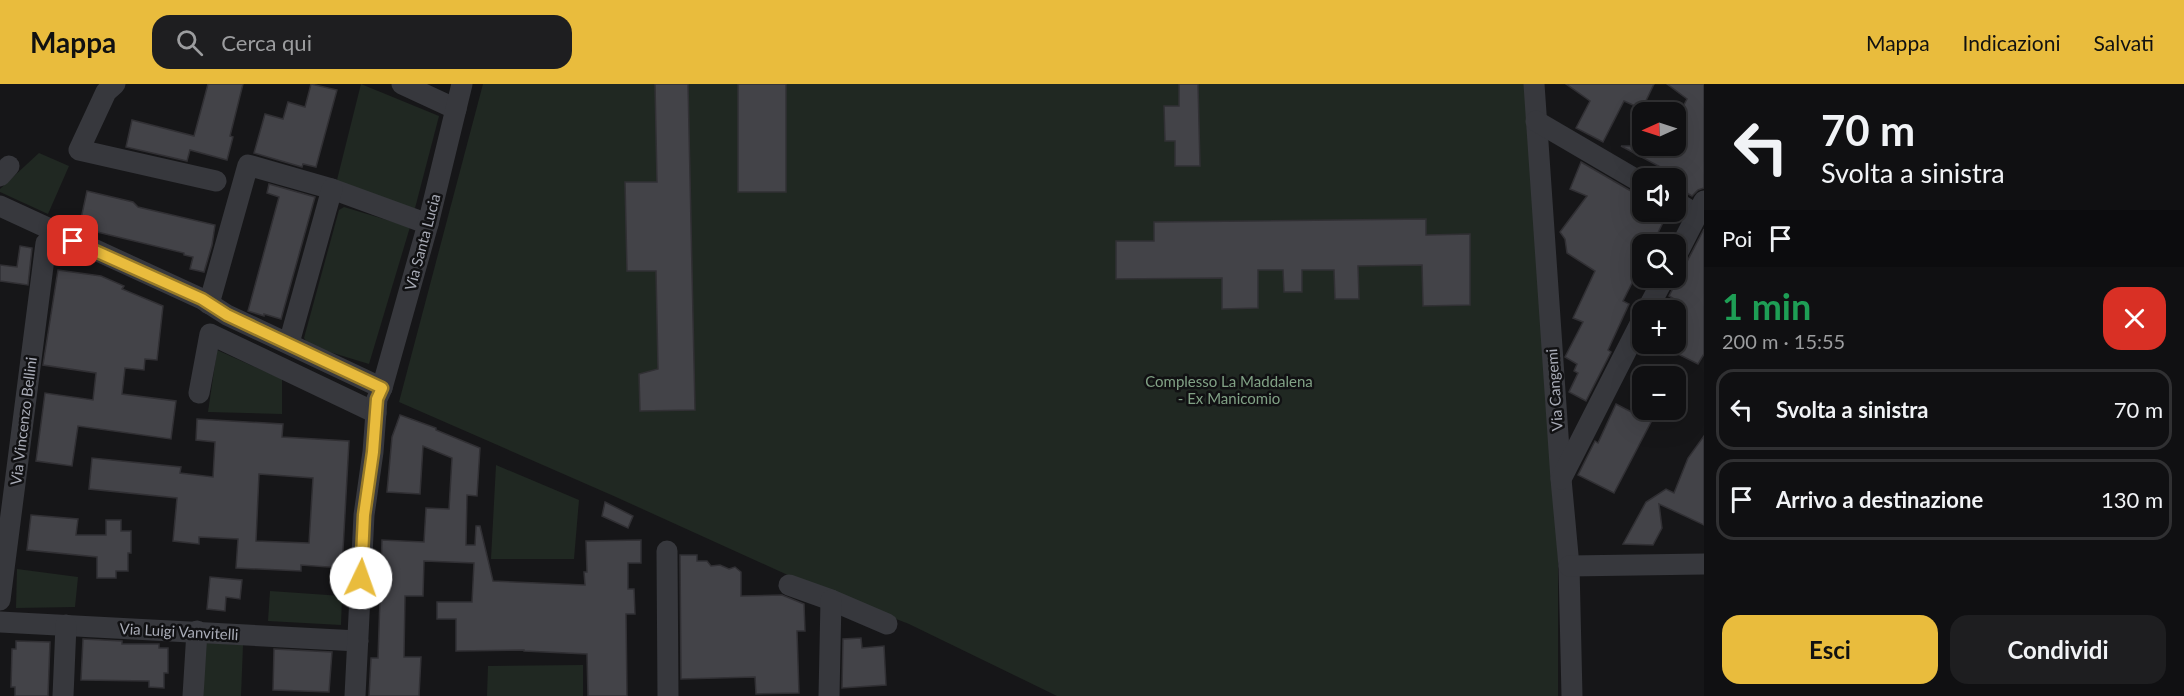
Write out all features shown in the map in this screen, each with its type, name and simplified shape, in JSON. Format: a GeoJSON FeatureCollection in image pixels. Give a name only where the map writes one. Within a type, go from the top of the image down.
{"type":"FeatureCollection","features":[{"type":"Feature","properties":{"kind":"street"},"geometry":{"type":"LineString","coordinates":[[115,84],[106,92],[79,150],[216,182]]}},
{"type":"Feature","properties":{"kind":"street"},"geometry":{"type":"LineString","coordinates":[[402,84],[456,109]]}},
{"type":"Feature","properties":{"kind":"street","name":"Via Cangemi"},"geometry":{"type":"LineString","coordinates":[[1534,84],[1569,566],[1572,696]]}},
{"type":"Feature","properties":{"kind":"street","name":"Via Santa Lucia"},"geometry":{"type":"LineString","coordinates":[[355,696],[364,515],[378,400],[428,224],[456,109],[454,85]]}},
{"type":"Feature","properties":{"kind":"street"},"geometry":{"type":"LineString","coordinates":[[1536,121],[1632,177]]}},
{"type":"Feature","properties":{"kind":"street"},"geometry":{"type":"LineString","coordinates":[[209,304],[248,165],[332,189],[428,224]]}},
{"type":"Feature","properties":{"kind":"street"},"geometry":{"type":"LineString","coordinates":[[289,343],[332,189]]}},
{"type":"Feature","properties":{"kind":"street"},"geometry":{"type":"LineString","coordinates":[[0,206],[289,343],[378,400]]}},
{"type":"Feature","properties":{"kind":"street"},"geometry":{"type":"LineString","coordinates":[[1686,236],[1700,208]]}},
{"type":"Feature","properties":{"kind":"street","name":"Via Vincenzo Bellini"},"geometry":{"type":"LineString","coordinates":[[0,600],[5,520],[46,243]]}},
{"type":"Feature","properties":{"kind":"street"},"geometry":{"type":"LineString","coordinates":[[200,393],[210,334],[378,400]]}},
{"type":"Feature","properties":{"kind":"street"},"geometry":{"type":"LineString","coordinates":[[1561,479],[1632,340]]}},
{"type":"Feature","properties":{"kind":"street"},"geometry":{"type":"LineString","coordinates":[[667,551],[668,696]]}},
{"type":"Feature","properties":{"kind":"street"},"geometry":{"type":"LineString","coordinates":[[1569,566],[1704,564]]}},
{"type":"Feature","properties":{"kind":"street"},"geometry":{"type":"LineString","coordinates":[[789,585],[887,624]]}},
{"type":"Feature","properties":{"kind":"street"},"geometry":{"type":"LineString","coordinates":[[829,696],[831,600]]}},
{"type":"Feature","properties":{"kind":"street","name":"Via Luigi Vanvitelli"},"geometry":{"type":"LineString","coordinates":[[0,622],[358,641]]}},
{"type":"Feature","properties":{"kind":"street"},"geometry":{"type":"LineString","coordinates":[[63,696],[66,625]]}},
{"type":"Feature","properties":{"kind":"street"},"geometry":{"type":"LineString","coordinates":[[193,696],[197,631]]}},
{"type":"Feature","properties":{"kind":"green space"},"geometry":{"type":"Polygon","coordinates":[[[361,84],[439,116],[414,212],[336,184],[361,84]]]}},
{"type":"Feature","properties":{"kind":"green space","name":"Complesso La Maddalena - Ex Manicomio"},"geometry":{"type":"Polygon","coordinates":[[[483,84],[1527,84],[1558,557],[1558,696],[1057,696],[909,624],[814,587],[399,402],[483,84]]]}},
{"type":"Feature","properties":{"kind":"green space"},"geometry":{"type":"Polygon","coordinates":[[[39,153],[69,166],[48,214],[0,192],[0,189],[39,153]]]}},
{"type":"Feature","properties":{"kind":"green space"},"geometry":{"type":"Polygon","coordinates":[[[344,207],[410,227],[369,364],[310,346],[304,338],[339,210],[344,207]]]}},
{"type":"Feature","properties":{"kind":"green space"},"geometry":{"type":"Polygon","coordinates":[[[217,350],[282,379],[282,414],[208,412],[217,350]]]}},
{"type":"Feature","properties":{"kind":"green space"},"geometry":{"type":"Polygon","coordinates":[[[496,465],[579,500],[574,559],[491,559],[496,465]]]}},
{"type":"Feature","properties":{"kind":"green space"},"geometry":{"type":"Polygon","coordinates":[[[17,569],[78,577],[75,607],[16,608],[17,569]]]}},
{"type":"Feature","properties":{"kind":"green space"},"geometry":{"type":"Polygon","coordinates":[[[270,591],[342,596],[341,625],[268,621],[270,591]]]}},
{"type":"Feature","properties":{"kind":"green space"},"geometry":{"type":"Polygon","coordinates":[[[205,643],[243,645],[241,696],[203,696],[205,643]]]}},
{"type":"Feature","properties":{"kind":"green space"},"geometry":{"type":"Polygon","coordinates":[[[583,665],[583,696],[487,696],[488,666],[583,665]]]}},
{"type":"Feature","properties":{"kind":"building"},"geometry":{"type":"Polygon","coordinates":[[[208,84],[243,84],[230,136],[233,137],[227,160],[190,150],[187,161],[126,147],[132,120],[194,136],[208,84]]]}},
{"type":"Feature","properties":{"kind":"building"},"geometry":{"type":"Polygon","coordinates":[[[311,84],[337,90],[316,167],[303,164],[302,167],[254,153],[265,114],[283,119],[288,102],[305,107],[311,84]]]}},
{"type":"Feature","properties":{"kind":"building"},"geometry":{"type":"Polygon","coordinates":[[[655,84],[688,84],[695,410],[640,411],[639,374],[658,369],[656,271],[627,271],[625,182],[657,182],[655,84]]]}},
{"type":"Feature","properties":{"kind":"building"},"geometry":{"type":"Polygon","coordinates":[[[738,84],[786,84],[786,192],[738,192],[738,84]]]}},
{"type":"Feature","properties":{"kind":"building"},"geometry":{"type":"Polygon","coordinates":[[[1179,84],[1198,84],[1200,166],[1175,166],[1175,141],[1165,141],[1164,106],[1179,106],[1179,84]]]}},
{"type":"Feature","properties":{"kind":"building"},"geometry":{"type":"Polygon","coordinates":[[[1566,84],[1654,84],[1645,102],[1632,102],[1632,105],[1624,101],[1603,142],[1576,128],[1590,101],[1566,84]]]}},
{"type":"Feature","properties":{"kind":"building"},"geometry":{"type":"Polygon","coordinates":[[[1667,84],[1704,84],[1704,188],[1692,196],[1686,193],[1686,168],[1662,168],[1640,156],[1686,156],[1687,99],[1667,84]]]}},
{"type":"Feature","properties":{"kind":"building"},"geometry":{"type":"Polygon","coordinates":[[[1621,146],[1632,146],[1632,152],[1621,146]]]}},
{"type":"Feature","properties":{"kind":"building"},"geometry":{"type":"Polygon","coordinates":[[[1581,162],[1632,192],[1632,222],[1663,222],[1657,234],[1632,234],[1632,283],[1623,301],[1629,304],[1608,350],[1611,352],[1586,401],[1569,392],[1578,373],[1574,371],[1577,364],[1565,357],[1583,322],[1573,318],[1595,271],[1567,253],[1565,239],[1560,232],[1587,196],[1570,189],[1581,162]]]}},
{"type":"Feature","properties":{"kind":"building"},"geometry":{"type":"Polygon","coordinates":[[[269,184],[315,197],[281,319],[248,311],[279,197],[267,193],[269,184]]]}},
{"type":"Feature","properties":{"kind":"building"},"geometry":{"type":"Polygon","coordinates":[[[87,191],[133,202],[138,207],[215,225],[204,272],[190,269],[193,257],[184,255],[184,253],[93,231],[93,235],[79,228],[87,191]]]}},
{"type":"Feature","properties":{"kind":"building"},"geometry":{"type":"Polygon","coordinates":[[[1426,219],[1426,235],[1470,234],[1470,305],[1423,306],[1422,265],[1358,266],[1359,299],[1335,299],[1334,270],[1302,270],[1302,292],[1284,292],[1283,270],[1258,270],[1258,308],[1222,309],[1222,278],[1116,279],[1116,241],[1154,241],[1154,222],[1426,219]]]}},
{"type":"Feature","properties":{"kind":"building"},"geometry":{"type":"Polygon","coordinates":[[[1704,229],[1704,354],[1698,364],[1678,354],[1686,354],[1686,300],[1676,300],[1669,296],[1673,288],[1686,288],[1686,263],[1704,229]]]}},
{"type":"Feature","properties":{"kind":"building"},"geometry":{"type":"Polygon","coordinates":[[[20,246],[32,248],[28,285],[0,281],[0,265],[17,267],[20,246]]]}},
{"type":"Feature","properties":{"kind":"building"},"geometry":{"type":"Polygon","coordinates":[[[58,270],[101,276],[124,286],[122,289],[163,306],[157,360],[145,359],[144,370],[125,368],[122,394],[176,401],[171,439],[78,426],[72,466],[36,461],[45,393],[93,400],[96,373],[43,365],[58,270]]]}},
{"type":"Feature","properties":{"kind":"building"},"geometry":{"type":"Polygon","coordinates":[[[1616,404],[1632,412],[1632,420],[1651,422],[1614,493],[1578,475],[1595,441],[1598,443],[1616,404]]]}},
{"type":"Feature","properties":{"kind":"building"},"geometry":{"type":"Polygon","coordinates":[[[400,415],[480,448],[477,496],[467,495],[466,545],[475,545],[476,526],[480,526],[493,581],[585,585],[586,541],[641,540],[641,563],[628,563],[628,589],[634,589],[635,614],[626,614],[627,696],[588,696],[587,654],[524,650],[456,651],[456,619],[437,619],[437,602],[472,602],[474,563],[424,561],[423,596],[405,596],[404,657],[421,657],[419,696],[369,696],[371,658],[378,658],[382,540],[424,542],[426,508],[449,509],[452,458],[423,446],[420,494],[387,492],[392,437],[400,415]]]}},
{"type":"Feature","properties":{"kind":"building"},"geometry":{"type":"Polygon","coordinates":[[[197,419],[283,424],[282,437],[349,441],[342,568],[301,565],[301,571],[236,568],[238,539],[199,537],[199,544],[173,541],[177,498],[89,489],[92,458],[181,467],[180,473],[213,477],[215,442],[196,440],[197,419]],[[259,474],[256,541],[309,543],[313,478],[259,474]]]}},
{"type":"Feature","properties":{"kind":"building"},"geometry":{"type":"Polygon","coordinates":[[[1704,436],[1704,525],[1659,504],[1662,528],[1653,545],[1623,544],[1646,502],[1666,489],[1674,493],[1688,458],[1704,436]]]}},
{"type":"Feature","properties":{"kind":"building"},"geometry":{"type":"Polygon","coordinates":[[[605,502],[633,516],[628,528],[602,516],[605,502]]]}},
{"type":"Feature","properties":{"kind":"building"},"geometry":{"type":"Polygon","coordinates":[[[31,515],[78,519],[76,535],[106,535],[106,520],[121,520],[121,531],[131,531],[128,571],[116,571],[116,578],[97,578],[97,557],[27,550],[31,515]]]}},
{"type":"Feature","properties":{"kind":"building"},"geometry":{"type":"Polygon","coordinates":[[[680,555],[697,555],[697,561],[707,561],[711,566],[720,565],[729,569],[735,567],[741,572],[741,596],[782,595],[804,604],[805,631],[797,631],[799,693],[756,694],[755,677],[681,679],[680,555]]]}},
{"type":"Feature","properties":{"kind":"building"},"geometry":{"type":"Polygon","coordinates":[[[210,577],[242,580],[240,599],[226,597],[225,611],[207,609],[210,577]]]}},
{"type":"Feature","properties":{"kind":"building"},"geometry":{"type":"Polygon","coordinates":[[[861,638],[862,648],[884,646],[886,685],[842,688],[843,639],[861,638]]]}},
{"type":"Feature","properties":{"kind":"building"},"geometry":{"type":"Polygon","coordinates":[[[83,639],[122,641],[122,644],[159,644],[159,648],[168,648],[168,673],[164,673],[164,688],[149,687],[149,681],[81,680],[83,639]]]}},
{"type":"Feature","properties":{"kind":"building"},"geometry":{"type":"Polygon","coordinates":[[[16,641],[50,642],[48,696],[15,696],[15,687],[11,687],[12,649],[16,649],[16,641]]]}},
{"type":"Feature","properties":{"kind":"building"},"geometry":{"type":"Polygon","coordinates":[[[274,649],[332,652],[329,692],[273,690],[274,649]]]}},
{"type":"Feature","properties":{"kind":"route"},"geometry":{"type":"LineString","coordinates":[[73,241],[202,299],[227,315],[382,388],[377,399],[373,452],[364,515],[361,578]]}}]}
